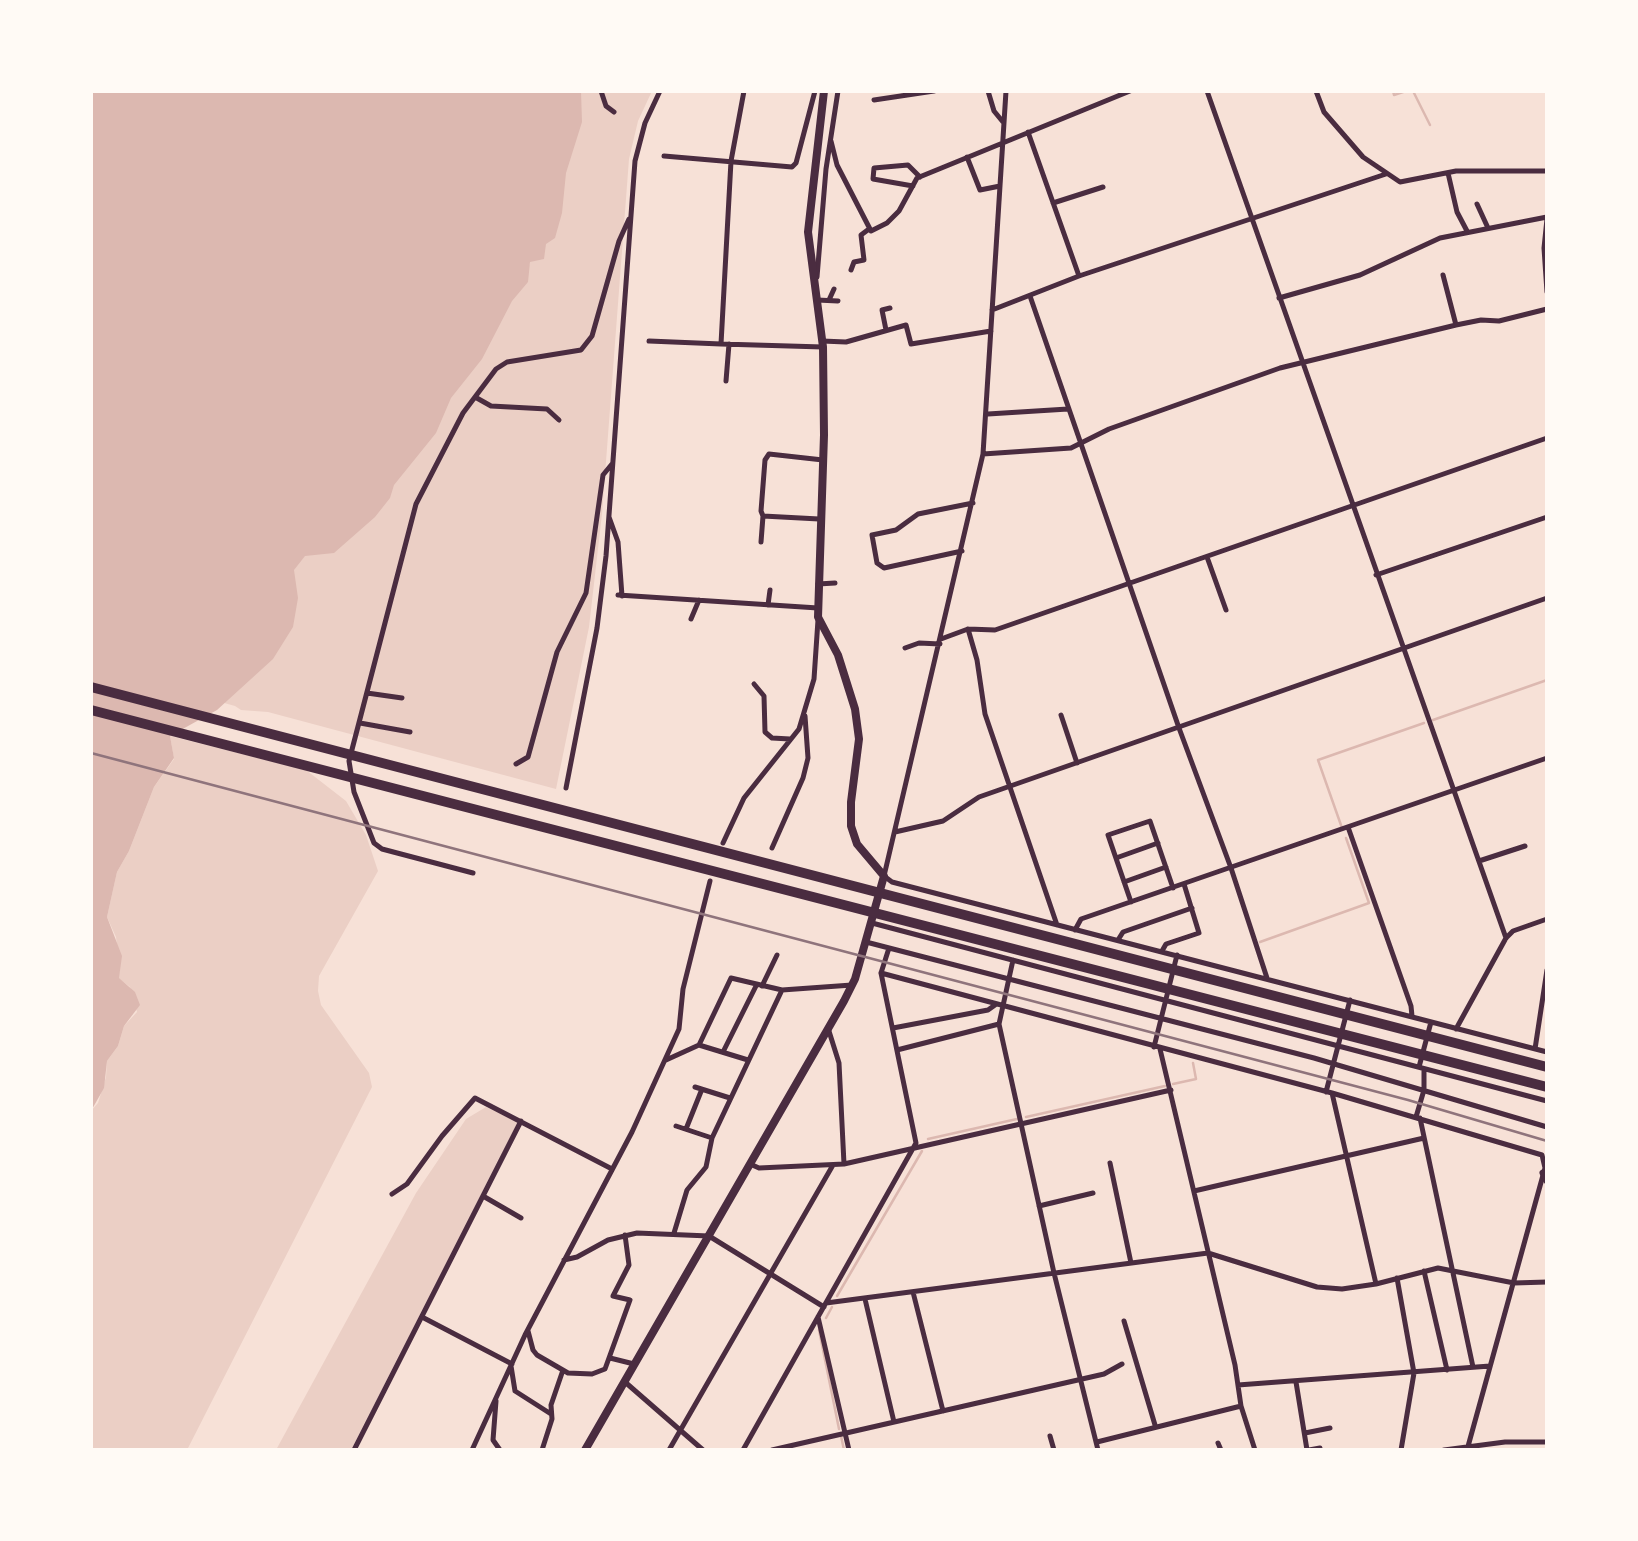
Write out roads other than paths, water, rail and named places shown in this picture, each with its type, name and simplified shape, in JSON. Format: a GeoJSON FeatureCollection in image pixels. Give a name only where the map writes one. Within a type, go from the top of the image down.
{"type":"FeatureCollection","features":[{"type":"Feature","properties":{"kind":"highway"},"geometry":{"type":"LineString","coordinates":[[91,687],[573,815],[1547,1067]]}},
{"type":"Feature","properties":{"kind":"highway"},"geometry":{"type":"LineString","coordinates":[[91,710],[1547,1087]]}},
{"type":"Feature","properties":{"kind":"main road"},"geometry":{"type":"LineString","coordinates":[[585,1450],[852,985],[884,876],[857,844],[851,826],[859,739],[855,709],[838,655],[818,612],[823,460],[822,344],[808,232],[809,203],[824,91]]}},
{"type":"Feature","properties":{"kind":"street"},"geometry":{"type":"LineString","coordinates":[[601,91],[606,106],[614,112]]}},
{"type":"Feature","properties":{"kind":"street"},"geometry":{"type":"LineString","coordinates":[[566,788],[597,628],[609,517],[635,161],[645,123],[660,91]]}},
{"type":"Feature","properties":{"kind":"street"},"geometry":{"type":"LineString","coordinates":[[720,344],[731,161],[744,91]]}},
{"type":"Feature","properties":{"kind":"street"},"geometry":{"type":"LineString","coordinates":[[664,156],[792,167],[796,163],[815,91]]}},
{"type":"Feature","properties":{"kind":"street"},"geometry":{"type":"LineString","coordinates":[[816,287],[838,91]]}},
{"type":"Feature","properties":{"kind":"street"},"geometry":{"type":"LineString","coordinates":[[874,100],[934,91]]}},
{"type":"Feature","properties":{"kind":"street"},"geometry":{"type":"LineString","coordinates":[[988,91],[994,111],[1004,123]]}},
{"type":"Feature","properties":{"kind":"street"},"geometry":{"type":"LineString","coordinates":[[1006,91],[988,414],[983,454],[884,876],[892,882],[1547,1052]]}},
{"type":"Feature","properties":{"kind":"street"},"geometry":{"type":"LineString","coordinates":[[851,270],[854,262],[864,260],[861,235],[887,223],[900,211],[920,177],[1130,91]]}},
{"type":"Feature","properties":{"kind":"street"},"geometry":{"type":"LineString","coordinates":[[1207,91],[1401,648],[1455,790],[1506,938]]}},
{"type":"Feature","properties":{"kind":"street"},"geometry":{"type":"LineString","coordinates":[[1316,91],[1324,112],[1363,158],[1400,182],[1447,173],[1516,169],[1547,171]]}},
{"type":"Feature","properties":{"kind":"street"},"geometry":{"type":"LineString","coordinates":[[1028,132],[1079,276]]}},
{"type":"Feature","properties":{"kind":"street"},"geometry":{"type":"LineString","coordinates":[[831,141],[837,165],[869,229]]}},
{"type":"Feature","properties":{"kind":"street"},"geometry":{"type":"LineString","coordinates":[[907,157],[908,165],[920,177]]}},
{"type":"Feature","properties":{"kind":"street"},"geometry":{"type":"LineString","coordinates":[[967,157],[980,190],[1000,187]]}},
{"type":"Feature","properties":{"kind":"street"},"geometry":{"type":"LineString","coordinates":[[908,165],[876,167],[872,176],[913,186]]}},
{"type":"Feature","properties":{"kind":"street"},"geometry":{"type":"LineString","coordinates":[[1447,173],[1457,212],[1467,231]]}},
{"type":"Feature","properties":{"kind":"street"},"geometry":{"type":"LineString","coordinates":[[992,310],[1079,276],[1386,174]]}},
{"type":"Feature","properties":{"kind":"street"},"geometry":{"type":"LineString","coordinates":[[1053,203],[1104,187]]}},
{"type":"Feature","properties":{"kind":"street"},"geometry":{"type":"LineString","coordinates":[[1477,204],[1488,228]]}},
{"type":"Feature","properties":{"kind":"street"},"geometry":{"type":"LineString","coordinates":[[1279,298],[1360,275],[1422,245],[1467,231],[1547,218],[1544,248],[1547,292]]}},
{"type":"Feature","properties":{"kind":"street"},"geometry":{"type":"LineString","coordinates":[[473,873],[382,849],[374,842],[348,772],[416,504],[463,412],[496,369],[507,362],[581,349],[592,336],[619,241],[629,219]]}},
{"type":"Feature","properties":{"kind":"street"},"geometry":{"type":"LineString","coordinates":[[887,223],[892,232]]}},
{"type":"Feature","properties":{"kind":"street"},"geometry":{"type":"LineString","coordinates":[[1443,275],[1455,325]]}},
{"type":"Feature","properties":{"kind":"street"},"geometry":{"type":"LineString","coordinates":[[829,300],[834,289]]}},
{"type":"Feature","properties":{"kind":"street"},"geometry":{"type":"LineString","coordinates":[[1030,296],[1179,728],[1231,868],[1267,978]]}},
{"type":"Feature","properties":{"kind":"street"},"geometry":{"type":"LineString","coordinates":[[817,300],[838,301]]}},
{"type":"Feature","properties":{"kind":"street"},"geometry":{"type":"LineString","coordinates":[[886,330],[882,310],[890,308]]}},
{"type":"Feature","properties":{"kind":"street"},"geometry":{"type":"LineString","coordinates":[[983,454],[1071,447],[1110,429],[1301,363],[1455,325],[1499,321],[1547,309]]}},
{"type":"Feature","properties":{"kind":"street"},"geometry":{"type":"LineString","coordinates":[[649,341],[822,344],[867,338],[906,326],[911,344],[991,331]]}},
{"type":"Feature","properties":{"kind":"street"},"geometry":{"type":"LineString","coordinates":[[726,381],[729,344]]}},
{"type":"Feature","properties":{"kind":"street"},"geometry":{"type":"LineString","coordinates":[[475,397],[491,406],[547,409],[559,420]]}},
{"type":"Feature","properties":{"kind":"street"},"geometry":{"type":"LineString","coordinates":[[988,414],[1068,409]]}},
{"type":"Feature","properties":{"kind":"street"},"geometry":{"type":"LineString","coordinates":[[905,648],[919,643],[941,641],[968,629],[995,630],[1547,438]]}},
{"type":"Feature","properties":{"kind":"street"},"geometry":{"type":"LineString","coordinates":[[761,542],[765,460],[769,454],[823,460]]}},
{"type":"Feature","properties":{"kind":"street"},"geometry":{"type":"LineString","coordinates":[[516,764],[528,757],[556,652],[586,593],[603,475],[613,463]]}},
{"type":"Feature","properties":{"kind":"street"},"geometry":{"type":"LineString","coordinates":[[962,551],[884,568],[877,563],[872,535],[896,530],[918,514],[973,503]]}},
{"type":"Feature","properties":{"kind":"street"},"geometry":{"type":"LineString","coordinates":[[763,516],[819,519]]}},
{"type":"Feature","properties":{"kind":"street"},"geometry":{"type":"LineString","coordinates":[[609,517],[618,542],[620,596],[768,605],[818,612],[814,679],[804,716],[792,738],[744,798],[723,843]]}},
{"type":"Feature","properties":{"kind":"street"},"geometry":{"type":"LineString","coordinates":[[1376,575],[1547,517]]}},
{"type":"Feature","properties":{"kind":"street"},"geometry":{"type":"LineString","coordinates":[[1207,557],[1226,610]]}},
{"type":"Feature","properties":{"kind":"street"},"geometry":{"type":"LineString","coordinates":[[818,584],[835,583]]}},
{"type":"Feature","properties":{"kind":"street"},"geometry":{"type":"LineString","coordinates":[[768,605],[770,590]]}},
{"type":"Feature","properties":{"kind":"street"},"geometry":{"type":"LineString","coordinates":[[895,832],[943,821],[979,797],[1547,598]]}},
{"type":"Feature","properties":{"kind":"street"},"geometry":{"type":"LineString","coordinates":[[691,619],[699,600]]}},
{"type":"Feature","properties":{"kind":"street"},"geometry":{"type":"LineString","coordinates":[[968,629],[977,660],[985,714],[1057,925]]}},
{"type":"Feature","properties":{"kind":"street"},"geometry":{"type":"LineString","coordinates":[[754,684],[764,696],[762,725],[765,732],[782,740],[792,738]]}},
{"type":"Feature","properties":{"kind":"street"},"geometry":{"type":"LineString","coordinates":[[368,693],[402,698]]}},
{"type":"Feature","properties":{"kind":"street"},"geometry":{"type":"LineString","coordinates":[[1061,715],[1077,763]]}},
{"type":"Feature","properties":{"kind":"street"},"geometry":{"type":"LineString","coordinates":[[772,848],[806,768],[807,727],[804,716]]}},
{"type":"Feature","properties":{"kind":"street"},"geometry":{"type":"LineString","coordinates":[[360,723],[410,732]]}},
{"type":"Feature","properties":{"kind":"street"},"geometry":{"type":"LineString","coordinates":[[1075,930],[1081,919],[1547,758]]}},
{"type":"Feature","properties":{"kind":"street"},"geometry":{"type":"LineString","coordinates":[[1131,902],[1108,835],[1139,824],[1150,821],[1173,888]]}},
{"type":"Feature","properties":{"kind":"street"},"geometry":{"type":"LineString","coordinates":[[1348,827],[1412,1006],[1412,1016]]}},
{"type":"Feature","properties":{"kind":"street"},"geometry":{"type":"LineString","coordinates":[[1116,858],[1158,843]]}},
{"type":"Feature","properties":{"kind":"street"},"geometry":{"type":"LineString","coordinates":[[1479,861],[1525,846]]}},
{"type":"Feature","properties":{"kind":"street"},"geometry":{"type":"LineString","coordinates":[[1124,882],[1166,867]]}},
{"type":"Feature","properties":{"kind":"street"},"geometry":{"type":"LineString","coordinates":[[472,1450],[528,1330],[612,1169],[679,1029],[682,989],[710,881]]}},
{"type":"Feature","properties":{"kind":"street"},"geometry":{"type":"LineString","coordinates":[[1161,951],[1166,944],[1199,933],[1184,884]]}},
{"type":"Feature","properties":{"kind":"street"},"geometry":{"type":"LineString","coordinates":[[1118,940],[1123,932],[1192,908]]}},
{"type":"Feature","properties":{"kind":"street"},"geometry":{"type":"LineString","coordinates":[[1456,1029],[1506,938],[1513,931],[1547,919]]}},
{"type":"Feature","properties":{"kind":"street"},"geometry":{"type":"LineString","coordinates":[[872,923],[1547,1101]]}},
{"type":"Feature","properties":{"kind":"street"},"geometry":{"type":"LineString","coordinates":[[866,943],[1334,1064],[1547,1127]]}},
{"type":"Feature","properties":{"kind":"street"},"geometry":{"type":"LineString","coordinates":[[743,1450],[915,1148],[881,973],[889,948]]}},
{"type":"Feature","properties":{"kind":"street"},"geometry":{"type":"LineString","coordinates":[[723,1052],[777,955]]}},
{"type":"Feature","properties":{"kind":"street"},"geometry":{"type":"LineString","coordinates":[[1177,955],[1161,1018],[1157,1048],[1171,1090],[1241,1406],[1255,1450]]}},
{"type":"Feature","properties":{"kind":"street"},"geometry":{"type":"LineString","coordinates":[[1013,960],[1011,980],[999,1024],[1054,1273],[1098,1450]]}},
{"type":"Feature","properties":{"kind":"street"},"geometry":{"type":"LineString","coordinates":[[1535,1049],[1547,970]]}},
{"type":"Feature","properties":{"kind":"street"},"geometry":{"type":"LineString","coordinates":[[881,973],[1329,1093],[1545,1156],[1514,1283],[1468,1448]]}},
{"type":"Feature","properties":{"kind":"street"},"geometry":{"type":"LineString","coordinates":[[665,1061],[699,1045],[731,978],[782,990],[852,985]]}},
{"type":"Feature","properties":{"kind":"street"},"geometry":{"type":"LineString","coordinates":[[674,1233],[687,1190],[706,1167],[712,1138],[782,990]]}},
{"type":"Feature","properties":{"kind":"street"},"geometry":{"type":"LineString","coordinates":[[1350,1000],[1329,1093],[1376,1284]]}},
{"type":"Feature","properties":{"kind":"street"},"geometry":{"type":"LineString","coordinates":[[893,1028],[989,1010],[995,1004]]}},
{"type":"Feature","properties":{"kind":"street"},"geometry":{"type":"LineString","coordinates":[[1431,1022],[1422,1068],[1424,1090],[1418,1118],[1455,1271],[1473,1367]]}},
{"type":"Feature","properties":{"kind":"street"},"geometry":{"type":"LineString","coordinates":[[897,1050],[999,1024]]}},
{"type":"Feature","properties":{"kind":"street"},"geometry":{"type":"LineString","coordinates":[[828,1028],[839,1063],[844,1164]]}},
{"type":"Feature","properties":{"kind":"street"},"geometry":{"type":"LineString","coordinates":[[699,1045],[748,1060]]}},
{"type":"Feature","properties":{"kind":"street"},"geometry":{"type":"LineString","coordinates":[[686,1129],[698,1088],[730,1098]]}},
{"type":"Feature","properties":{"kind":"street"},"geometry":{"type":"LineString","coordinates":[[750,1164],[760,1168],[844,1164],[1171,1090]]}},
{"type":"Feature","properties":{"kind":"street"},"geometry":{"type":"LineString","coordinates":[[392,1194],[407,1184],[442,1136],[475,1098],[612,1169]]}},
{"type":"Feature","properties":{"kind":"street"},"geometry":{"type":"LineString","coordinates":[[354,1450],[521,1121]]}},
{"type":"Feature","properties":{"kind":"street"},"geometry":{"type":"LineString","coordinates":[[676,1126],[712,1138]]}},
{"type":"Feature","properties":{"kind":"street"},"geometry":{"type":"LineString","coordinates":[[1194,1191],[1424,1138]]}},
{"type":"Feature","properties":{"kind":"street"},"geometry":{"type":"LineString","coordinates":[[1110,1163],[1131,1263]]}},
{"type":"Feature","properties":{"kind":"street"},"geometry":{"type":"LineString","coordinates":[[669,1450],[834,1165]]}},
{"type":"Feature","properties":{"kind":"street"},"geometry":{"type":"LineString","coordinates":[[1543,1173],[1547,1181]]}},
{"type":"Feature","properties":{"kind":"street"},"geometry":{"type":"LineString","coordinates":[[1039,1206],[1093,1193]]}},
{"type":"Feature","properties":{"kind":"street"},"geometry":{"type":"LineString","coordinates":[[483,1196],[521,1218]]}},
{"type":"Feature","properties":{"kind":"street"},"geometry":{"type":"LineString","coordinates":[[564,1260],[625,1235],[674,1233],[709,1236],[825,1305],[1208,1253],[1317,1287],[1342,1289],[1376,1284],[1424,1271],[1455,1271],[1514,1283],[1547,1282]]}},
{"type":"Feature","properties":{"kind":"street"},"geometry":{"type":"LineString","coordinates":[[528,1330],[537,1355],[568,1373],[598,1373],[605,1369],[629,1300],[613,1296],[629,1265],[625,1235]]}},
{"type":"Feature","properties":{"kind":"street"},"geometry":{"type":"LineString","coordinates":[[1424,1271],[1447,1370]]}},
{"type":"Feature","properties":{"kind":"street"},"geometry":{"type":"LineString","coordinates":[[1397,1279],[1414,1373],[1401,1450]]}},
{"type":"Feature","properties":{"kind":"street"},"geometry":{"type":"LineString","coordinates":[[913,1292],[943,1411]]}},
{"type":"Feature","properties":{"kind":"street"},"geometry":{"type":"LineString","coordinates":[[865,1299],[894,1422]]}},
{"type":"Feature","properties":{"kind":"street"},"geometry":{"type":"LineString","coordinates":[[422,1317],[512,1365]]}},
{"type":"Feature","properties":{"kind":"street"},"geometry":{"type":"LineString","coordinates":[[818,1317],[849,1450]]}},
{"type":"Feature","properties":{"kind":"street"},"geometry":{"type":"LineString","coordinates":[[1124,1321],[1155,1425]]}},
{"type":"Feature","properties":{"kind":"street"},"geometry":{"type":"LineString","coordinates":[[610,1358],[635,1364]]}},
{"type":"Feature","properties":{"kind":"street"},"geometry":{"type":"LineString","coordinates":[[772,1450],[1104,1374],[1122,1364]]}},
{"type":"Feature","properties":{"kind":"street"},"geometry":{"type":"LineString","coordinates":[[512,1365],[515,1391],[551,1415]]}},
{"type":"Feature","properties":{"kind":"street"},"geometry":{"type":"LineString","coordinates":[[1238,1385],[1490,1366]]}},
{"type":"Feature","properties":{"kind":"street"},"geometry":{"type":"LineString","coordinates":[[542,1450],[551,1405],[563,1370]]}},
{"type":"Feature","properties":{"kind":"street"},"geometry":{"type":"LineString","coordinates":[[625,1382],[703,1450]]}},
{"type":"Feature","properties":{"kind":"street"},"geometry":{"type":"LineString","coordinates":[[1296,1382],[1308,1450],[1320,1448]]}},
{"type":"Feature","properties":{"kind":"street"},"geometry":{"type":"LineString","coordinates":[[496,1400],[493,1440],[500,1450]]}},
{"type":"Feature","properties":{"kind":"street"},"geometry":{"type":"LineString","coordinates":[[1097,1442],[1155,1425],[1241,1406]]}},
{"type":"Feature","properties":{"kind":"street"},"geometry":{"type":"LineString","coordinates":[[1305,1433],[1330,1428]]}},
{"type":"Feature","properties":{"kind":"street"},"geometry":{"type":"LineString","coordinates":[[1050,1436],[1054,1450]]}},
{"type":"Feature","properties":{"kind":"street"},"geometry":{"type":"LineString","coordinates":[[1444,1450],[1547,1442]]}},
{"type":"Feature","properties":{"kind":"street"},"geometry":{"type":"LineString","coordinates":[[1218,1443],[1221,1450]]}},
{"type":"Feature","properties":{"kind":"waterway"},"geometry":{"type":"LineString","coordinates":[[1393,91],[1394,95],[1406,91]]}},
{"type":"Feature","properties":{"kind":"waterway"},"geometry":{"type":"LineString","coordinates":[[1413,91],[1430,125]]}},
{"type":"Feature","properties":{"kind":"waterway"},"geometry":{"type":"LineString","coordinates":[[1433,720],[1547,680]]}},
{"type":"Feature","properties":{"kind":"waterway"},"geometry":{"type":"LineString","coordinates":[[1342,828],[1318,760],[1424,723]]}},
{"type":"Feature","properties":{"kind":"waterway"},"geometry":{"type":"LineString","coordinates":[[1260,942],[1369,903],[1346,838]]}},
{"type":"Feature","properties":{"kind":"waterway"},"geometry":{"type":"LineString","coordinates":[[1173,1084],[1196,1079],[1193,1063]]}},
{"type":"Feature","properties":{"kind":"waterway"},"geometry":{"type":"LineString","coordinates":[[1026,1117],[1165,1086]]}},
{"type":"Feature","properties":{"kind":"waterway"},"geometry":{"type":"LineString","coordinates":[[928,1139],[1017,1119]]}},
{"type":"Feature","properties":{"kind":"waterway"},"geometry":{"type":"LineString","coordinates":[[837,1296],[922,1151]]}},
{"type":"Feature","properties":{"kind":"waterway"},"geometry":{"type":"LineString","coordinates":[[826,1318],[832,1307]]}},
{"type":"Feature","properties":{"kind":"waterway"},"geometry":{"type":"LineString","coordinates":[[819,1330],[839,1429]]}},
{"type":"Feature","properties":{"kind":"waterway"},"geometry":{"type":"LineString","coordinates":[[841,1436],[844,1450]]}},
{"type":"Feature","properties":{"kind":"railway"},"geometry":{"type":"LineString","coordinates":[[91,753],[1408,1100],[1547,1141]]}}]}
